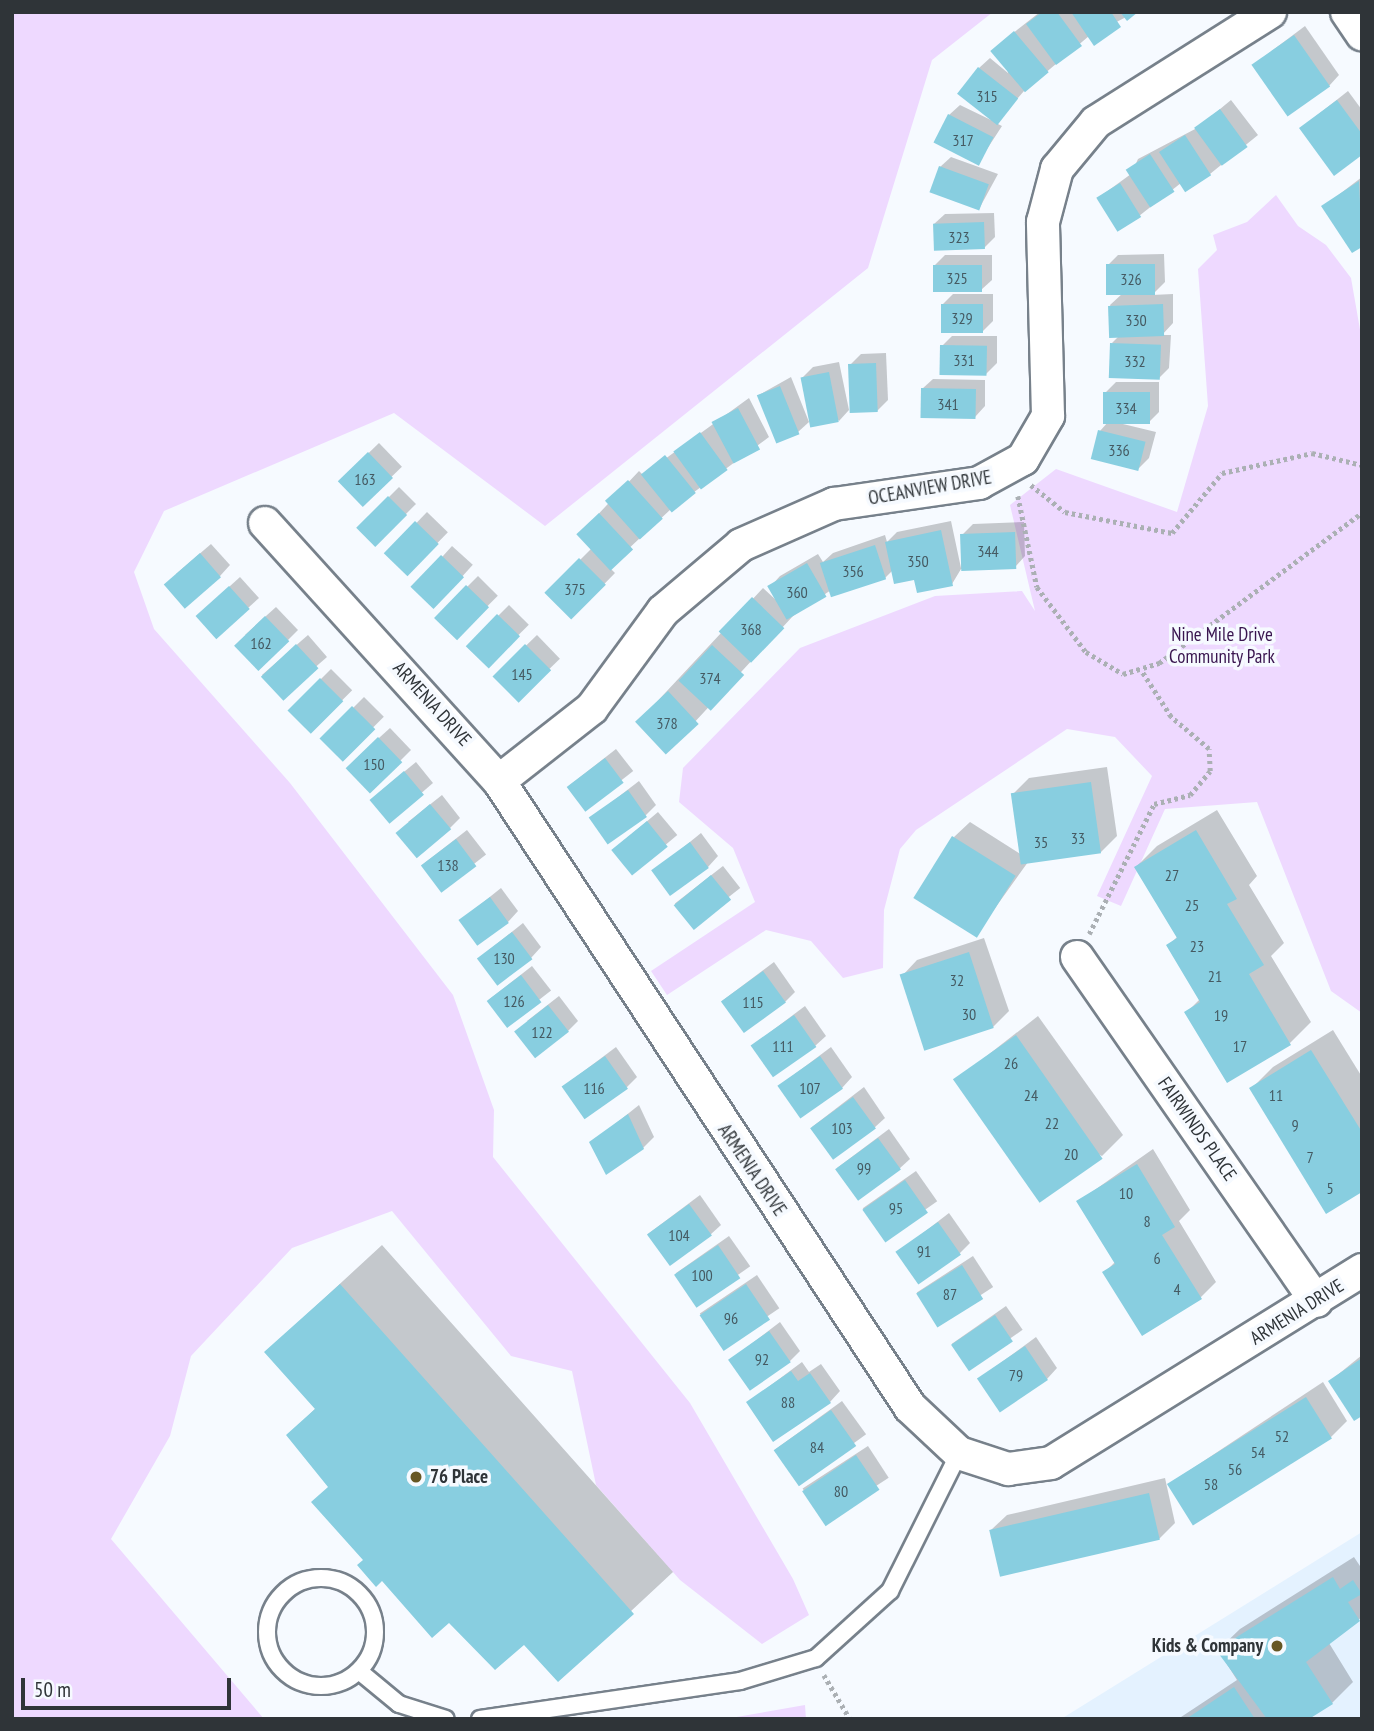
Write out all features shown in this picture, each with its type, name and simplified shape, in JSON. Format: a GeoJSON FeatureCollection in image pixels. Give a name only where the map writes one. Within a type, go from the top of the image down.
{"type":"FeatureCollection","features":[{"type":"Feature","properties":{"kind":"street","name":"OCEANVIEW DRIVE"},"geometry":{"type":"LineString","coordinates":[[499,781],[592,708],[663,611],[741,545],[834,504],[979,482],[1012,470],[1033,449],[1048,416],[1043,222],[1057,169],[1096,122],[1270,12]]}},
{"type":"Feature","properties":{"kind":"street"},"geometry":{"type":"LineString","coordinates":[[1347,12],[1362,34]]}},
{"type":"Feature","properties":{"kind":"street","name":"ARMENIA DRIVE"},"geometry":{"type":"LineString","coordinates":[[265,523],[499,781],[910,1407],[959,1453],[1008,1469],[1051,1463],[1362,1270]]}},
{"type":"Feature","properties":{"kind":"street","name":"FAIRWINDS PLACE"},"geometry":{"type":"LineString","coordinates":[[1077,957],[1316,1301]]}},
{"type":"Feature","properties":{"kind":"lane"},"geometry":{"type":"LineString","coordinates":[[480,1719],[740,1681],[816,1658],[890,1591],[959,1453]]}},
{"type":"Feature","properties":{"kind":"lane"},"geometry":{"type":"LineString","coordinates":[[317,1577],[349,1585],[362,1595],[373,1618],[375,1643],[359,1671],[327,1686],[293,1679],[280,1667],[267,1636],[275,1603],[286,1590],[317,1577]]}},
{"type":"Feature","properties":{"kind":"lane"},"geometry":{"type":"LineString","coordinates":[[359,1671],[399,1704],[446,1719]]}},
{"type":"Feature","properties":{"kind":"path"},"geometry":{"type":"LineString","coordinates":[[1012,470],[1065,512],[1172,533],[1222,473],[1312,453],[1362,465]]}},
{"type":"Feature","properties":{"kind":"path"},"geometry":{"type":"LineString","coordinates":[[1012,470],[1030,566],[1054,617],[1107,668],[1142,672],[1362,513]]}},
{"type":"Feature","properties":{"kind":"path"},"geometry":{"type":"LineString","coordinates":[[1077,957],[1154,804],[1190,795],[1210,771],[1209,749],[1171,716],[1142,672]]}},
{"type":"Feature","properties":{"kind":"path"},"geometry":{"type":"LineString","coordinates":[[816,1658],[850,1719]]}},
{"type":"Feature","properties":{"kind":"shaded area"},"geometry":{"type":"Polygon","coordinates":[[[1362,1532],[1362,1719],[1061,1719],[1362,1532]]]}},
{"type":"Feature","properties":{"kind":"green space"},"geometry":{"type":"Polygon","coordinates":[[[12,12],[993,12],[932,60],[868,268],[545,526],[394,413],[164,511],[134,572],[154,629],[290,783],[453,995],[494,1110],[493,1157],[690,1403],[793,1579],[809,1615],[762,1644],[680,1580],[596,1485],[572,1371],[511,1356],[392,1211],[292,1248],[191,1356],[170,1436],[111,1539],[264,1719],[12,1719],[12,12]]]}},
{"type":"Feature","properties":{"kind":"green space","name":"Nine Mile Drive Community Park"},"geometry":{"type":"Polygon","coordinates":[[[1276,195],[1298,226],[1326,245],[1351,278],[1362,341],[1362,1013],[1331,991],[1257,802],[1165,809],[1121,906],[1097,896],[1152,776],[1115,737],[1067,729],[916,830],[900,849],[884,910],[883,968],[843,978],[811,941],[766,930],[667,995],[651,971],[755,902],[733,848],[679,802],[683,768],[800,648],[935,596],[1022,591],[1035,611],[1010,505],[1056,469],[1177,512],[1208,406],[1198,269],[1217,250],[1213,235],[1247,222],[1276,195]]]}},
{"type":"Feature","properties":{"kind":"green space"},"geometry":{"type":"Polygon","coordinates":[[[805,1705],[806,1719],[725,1719],[805,1705]]]}},
{"type":"Feature","properties":{"kind":"building"},"geometry":{"type":"Polygon","coordinates":[[[1042,12],[1057,12],[1082,46],[1056,65],[1026,24],[1042,12]]]}},
{"type":"Feature","properties":{"kind":"building"},"geometry":{"type":"Polygon","coordinates":[[[1071,12],[1111,12],[1121,27],[1094,46],[1071,12]]]}},
{"type":"Feature","properties":{"kind":"building"},"geometry":{"type":"Polygon","coordinates":[[[1120,12],[1138,12],[1127,21],[1120,12]]]}},
{"type":"Feature","properties":{"kind":"building"},"geometry":{"type":"Polygon","coordinates":[[[1014,31],[1049,72],[1025,92],[990,51],[1014,31]]]}},
{"type":"Feature","properties":{"kind":"building"},"geometry":{"type":"Polygon","coordinates":[[[1294,35],[1330,87],[1288,116],[1251,65],[1294,35]]]}},
{"type":"Feature","properties":{"kind":"building"},"geometry":{"type":"Polygon","coordinates":[[[978,67],[1018,98],[997,125],[957,94],[978,67]]]}},
{"type":"Feature","properties":{"kind":"building"},"geometry":{"type":"Polygon","coordinates":[[[1337,100],[1362,134],[1362,155],[1334,176],[1299,128],[1337,100]]]}},
{"type":"Feature","properties":{"kind":"building"},"geometry":{"type":"Polygon","coordinates":[[[1220,109],[1248,147],[1222,166],[1194,128],[1220,109]]]}},
{"type":"Feature","properties":{"kind":"building"},"geometry":{"type":"Polygon","coordinates":[[[948,114],[993,137],[979,166],[933,143],[948,114]]]}},
{"type":"Feature","properties":{"kind":"building"},"geometry":{"type":"Polygon","coordinates":[[[1185,135],[1211,175],[1185,192],[1159,152],[1185,135]]]}},
{"type":"Feature","properties":{"kind":"building"},"geometry":{"type":"Polygon","coordinates":[[[1150,154],[1175,192],[1150,208],[1126,170],[1150,154]]]}},
{"type":"Feature","properties":{"kind":"building"},"geometry":{"type":"Polygon","coordinates":[[[939,166],[989,184],[979,210],[929,192],[939,166]]]}},
{"type":"Feature","properties":{"kind":"building"},"geometry":{"type":"Polygon","coordinates":[[[1359,181],[1362,247],[1352,253],[1321,206],[1359,181]]]}},
{"type":"Feature","properties":{"kind":"building"},"geometry":{"type":"Polygon","coordinates":[[[1120,183],[1141,217],[1117,232],[1096,198],[1120,183]]]}},
{"type":"Feature","properties":{"kind":"building"},"geometry":{"type":"Polygon","coordinates":[[[984,222],[985,249],[934,251],[933,224],[984,222]]]}},
{"type":"Feature","properties":{"kind":"building"},"geometry":{"type":"Polygon","coordinates":[[[1106,264],[1155,264],[1155,295],[1106,295],[1106,264]]]}},
{"type":"Feature","properties":{"kind":"building"},"geometry":{"type":"Polygon","coordinates":[[[933,265],[982,265],[982,292],[933,292],[933,265]]]}},
{"type":"Feature","properties":{"kind":"building"},"geometry":{"type":"Polygon","coordinates":[[[941,304],[983,304],[983,333],[941,333],[941,304]]]}},
{"type":"Feature","properties":{"kind":"building"},"geometry":{"type":"Polygon","coordinates":[[[1163,304],[1164,336],[1109,338],[1108,306],[1163,304]]]}},
{"type":"Feature","properties":{"kind":"building"},"geometry":{"type":"Polygon","coordinates":[[[1110,343],[1161,345],[1160,380],[1109,378],[1110,343]]]}},
{"type":"Feature","properties":{"kind":"building"},"geometry":{"type":"Polygon","coordinates":[[[940,345],[987,346],[986,376],[939,375],[940,345]]]}},
{"type":"Feature","properties":{"kind":"building"},"geometry":{"type":"Polygon","coordinates":[[[876,363],[878,412],[850,413],[848,364],[876,363]]]}},
{"type":"Feature","properties":{"kind":"building"},"geometry":{"type":"Polygon","coordinates":[[[829,372],[839,422],[810,428],[801,378],[829,372]]]}},
{"type":"Feature","properties":{"kind":"building"},"geometry":{"type":"Polygon","coordinates":[[[780,386],[799,434],[776,444],[757,395],[780,386]]]}},
{"type":"Feature","properties":{"kind":"building"},"geometry":{"type":"Polygon","coordinates":[[[921,388],[976,389],[975,419],[920,418],[921,388]]]}},
{"type":"Feature","properties":{"kind":"building"},"geometry":{"type":"Polygon","coordinates":[[[1103,392],[1150,392],[1150,424],[1103,424],[1103,392]]]}},
{"type":"Feature","properties":{"kind":"building"},"geometry":{"type":"Polygon","coordinates":[[[738,408],[760,449],[734,464],[712,422],[738,408]]]}},
{"type":"Feature","properties":{"kind":"building"},"geometry":{"type":"Polygon","coordinates":[[[1098,430],[1146,442],[1138,471],[1091,459],[1098,430]]]}},
{"type":"Feature","properties":{"kind":"building"},"geometry":{"type":"Polygon","coordinates":[[[700,432],[728,470],[701,489],[673,451],[700,432]]]}},
{"type":"Feature","properties":{"kind":"building"},"geometry":{"type":"Polygon","coordinates":[[[368,452],[393,478],[363,507],[338,481],[368,452]]]}},
{"type":"Feature","properties":{"kind":"building"},"geometry":{"type":"Polygon","coordinates":[[[665,455],[696,493],[672,513],[641,475],[665,455]]]}},
{"type":"Feature","properties":{"kind":"building"},"geometry":{"type":"Polygon","coordinates":[[[628,480],[663,519],[640,539],[605,501],[628,480]]]}},
{"type":"Feature","properties":{"kind":"building"},"geometry":{"type":"Polygon","coordinates":[[[388,496],[407,515],[375,547],[356,528],[388,496]]]}},
{"type":"Feature","properties":{"kind":"building"},"geometry":{"type":"Polygon","coordinates":[[[599,513],[633,550],[610,571],[576,534],[599,513]]]}},
{"type":"Feature","properties":{"kind":"building"},"geometry":{"type":"Polygon","coordinates":[[[415,521],[439,544],[407,576],[384,553],[415,521]]]}},
{"type":"Feature","properties":{"kind":"building"},"geometry":{"type":"Polygon","coordinates":[[[941,530],[953,586],[917,593],[914,580],[894,584],[885,542],[941,530]]]}},
{"type":"Feature","properties":{"kind":"building"},"geometry":{"type":"Polygon","coordinates":[[[1015,532],[1016,569],[961,571],[960,534],[1015,532]]]}},
{"type":"Feature","properties":{"kind":"building"},"geometry":{"type":"Polygon","coordinates":[[[875,545],[886,579],[831,597],[820,563],[875,545]]]}},
{"type":"Feature","properties":{"kind":"building"},"geometry":{"type":"Polygon","coordinates":[[[200,553],[221,577],[185,609],[164,584],[200,553]]]}},
{"type":"Feature","properties":{"kind":"building"},"geometry":{"type":"Polygon","coordinates":[[[441,555],[464,577],[433,609],[410,587],[441,555]]]}},
{"type":"Feature","properties":{"kind":"building"},"geometry":{"type":"Polygon","coordinates":[[[579,558],[606,585],[571,620],[544,593],[579,558]]]}},
{"type":"Feature","properties":{"kind":"building"},"geometry":{"type":"Polygon","coordinates":[[[807,563],[826,597],[787,620],[767,586],[807,563]]]}},
{"type":"Feature","properties":{"kind":"building"},"geometry":{"type":"Polygon","coordinates":[[[466,585],[489,607],[457,640],[434,618],[466,585]]]}},
{"type":"Feature","properties":{"kind":"building"},"geometry":{"type":"Polygon","coordinates":[[[229,586],[250,609],[216,639],[196,616],[229,586]]]}},
{"type":"Feature","properties":{"kind":"building"},"geometry":{"type":"Polygon","coordinates":[[[752,597],[784,628],[751,663],[719,632],[752,597]]]}},
{"type":"Feature","properties":{"kind":"building"},"geometry":{"type":"Polygon","coordinates":[[[497,614],[520,636],[489,669],[466,646],[497,614]]]}},
{"type":"Feature","properties":{"kind":"building"},"geometry":{"type":"Polygon","coordinates":[[[265,616],[289,641],[258,671],[234,646],[265,616]]]}},
{"type":"Feature","properties":{"kind":"building"},"geometry":{"type":"Polygon","coordinates":[[[296,644],[319,668],[283,701],[261,677],[296,644]]]}},
{"type":"Feature","properties":{"kind":"building"},"geometry":{"type":"Polygon","coordinates":[[[525,644],[551,670],[519,703],[492,677],[525,644]]]}},
{"type":"Feature","properties":{"kind":"building"},"geometry":{"type":"Polygon","coordinates":[[[712,645],[744,675],[711,711],[679,681],[712,645]]]}},
{"type":"Feature","properties":{"kind":"building"},"geometry":{"type":"Polygon","coordinates":[[[320,678],[343,701],[311,734],[287,711],[320,678]]]}},
{"type":"Feature","properties":{"kind":"building"},"geometry":{"type":"Polygon","coordinates":[[[668,691],[699,724],[666,755],[635,722],[668,691]]]}},
{"type":"Feature","properties":{"kind":"building"},"geometry":{"type":"Polygon","coordinates":[[[352,706],[375,729],[343,762],[319,739],[352,706]]]}},
{"type":"Feature","properties":{"kind":"building"},"geometry":{"type":"Polygon","coordinates":[[[378,737],[402,762],[370,793],[346,768],[378,737]]]}},
{"type":"Feature","properties":{"kind":"building"},"geometry":{"type":"Polygon","coordinates":[[[605,758],[624,783],[585,812],[567,787],[605,758]]]}},
{"type":"Feature","properties":{"kind":"building"},"geometry":{"type":"Polygon","coordinates":[[[404,771],[424,795],[389,824],[370,800],[404,771]]]}},
{"type":"Feature","properties":{"kind":"building"},"geometry":{"type":"Polygon","coordinates":[[[1091,782],[1101,853],[1021,865],[1011,793],[1091,782]]]}},
{"type":"Feature","properties":{"kind":"building"},"geometry":{"type":"Polygon","coordinates":[[[628,790],[647,817],[608,845],[589,818],[628,790]]]}},
{"type":"Feature","properties":{"kind":"building"},"geometry":{"type":"Polygon","coordinates":[[[430,804],[451,829],[417,858],[396,833],[430,804]]]}},
{"type":"Feature","properties":{"kind":"building"},"geometry":{"type":"Polygon","coordinates":[[[647,821],[668,847],[632,876],[611,850],[647,821]]]}},
{"type":"Feature","properties":{"kind":"building"},"geometry":{"type":"Polygon","coordinates":[[[1196,830],[1237,899],[1227,904],[1264,965],[1249,974],[1291,1045],[1227,1083],[1184,1012],[1200,1002],[1166,945],[1177,938],[1134,867],[1196,830]]]}},
{"type":"Feature","properties":{"kind":"building"},"geometry":{"type":"Polygon","coordinates":[[[952,836],[1016,876],[977,938],[913,898],[952,836]]]}},
{"type":"Feature","properties":{"kind":"building"},"geometry":{"type":"Polygon","coordinates":[[[456,839],[476,866],[441,893],[421,865],[456,839]]]}},
{"type":"Feature","properties":{"kind":"building"},"geometry":{"type":"Polygon","coordinates":[[[690,842],[709,868],[670,896],[651,870],[690,842]]]}},
{"type":"Feature","properties":{"kind":"building"},"geometry":{"type":"Polygon","coordinates":[[[711,875],[731,900],[694,930],[674,905],[711,875]]]}},
{"type":"Feature","properties":{"kind":"building"},"geometry":{"type":"Polygon","coordinates":[[[490,897],[509,923],[477,946],[458,920],[490,897]]]}},
{"type":"Feature","properties":{"kind":"building"},"geometry":{"type":"Polygon","coordinates":[[[512,932],[532,959],[497,986],[477,958],[512,932]]]}},
{"type":"Feature","properties":{"kind":"building"},"geometry":{"type":"Polygon","coordinates":[[[969,952],[994,1028],[924,1051],[900,975],[969,952]]]}},
{"type":"Feature","properties":{"kind":"building"},"geometry":{"type":"Polygon","coordinates":[[[763,971],[786,1003],[744,1033],[721,1002],[763,971]]]}},
{"type":"Feature","properties":{"kind":"building"},"geometry":{"type":"Polygon","coordinates":[[[521,975],[541,1002],[507,1028],[487,1001],[521,975]]]}},
{"type":"Feature","properties":{"kind":"building"},"geometry":{"type":"Polygon","coordinates":[[[548,1005],[569,1032],[535,1058],[514,1031],[548,1005]]]}},
{"type":"Feature","properties":{"kind":"building"},"geometry":{"type":"Polygon","coordinates":[[[794,1015],[816,1047],[773,1077],[751,1045],[794,1015]]]}},
{"type":"Feature","properties":{"kind":"building"},"geometry":{"type":"Polygon","coordinates":[[[1016,1035],[1103,1159],[1040,1203],[953,1079],[1016,1035]]]}},
{"type":"Feature","properties":{"kind":"building"},"geometry":{"type":"Polygon","coordinates":[[[1311,1050],[1362,1132],[1362,1192],[1326,1214],[1249,1088],[1311,1050]]]}},
{"type":"Feature","properties":{"kind":"building"},"geometry":{"type":"Polygon","coordinates":[[[605,1056],[628,1089],[585,1119],[562,1086],[605,1056]]]}},
{"type":"Feature","properties":{"kind":"building"},"geometry":{"type":"Polygon","coordinates":[[[820,1056],[843,1089],[800,1119],[777,1086],[820,1056]]]}},
{"type":"Feature","properties":{"kind":"building"},"geometry":{"type":"Polygon","coordinates":[[[853,1097],[876,1129],[833,1160],[810,1128],[853,1097]]]}},
{"type":"Feature","properties":{"kind":"building"},"geometry":{"type":"Polygon","coordinates":[[[628,1114],[644,1149],[606,1175],[589,1142],[628,1114]]]}},
{"type":"Feature","properties":{"kind":"building"},"geometry":{"type":"Polygon","coordinates":[[[878,1138],[901,1170],[858,1201],[835,1169],[878,1138]]]}},
{"type":"Feature","properties":{"kind":"building"},"geometry":{"type":"Polygon","coordinates":[[[1137,1164],[1175,1227],[1162,1235],[1202,1299],[1142,1336],[1102,1272],[1115,1264],[1076,1201],[1137,1164]]]}},
{"type":"Feature","properties":{"kind":"building"},"geometry":{"type":"Polygon","coordinates":[[[905,1180],[928,1213],[885,1243],[862,1210],[905,1180]]]}},
{"type":"Feature","properties":{"kind":"building"},"geometry":{"type":"Polygon","coordinates":[[[689,1204],[712,1236],[670,1266],[647,1235],[689,1204]]]}},
{"type":"Feature","properties":{"kind":"building"},"geometry":{"type":"Polygon","coordinates":[[[938,1222],[961,1255],[918,1285],[895,1252],[938,1222]]]}},
{"type":"Feature","properties":{"kind":"building"},"geometry":{"type":"Polygon","coordinates":[[[718,1245],[740,1278],[696,1308],[674,1275],[718,1245]]]}},
{"type":"Feature","properties":{"kind":"building"},"geometry":{"type":"Polygon","coordinates":[[[962,1265],[983,1299],[937,1328],[916,1294],[962,1265]]]}},
{"type":"Feature","properties":{"kind":"building","name":"76 Place"},"geometry":{"type":"Polygon","coordinates":[[[340,1284],[634,1614],[558,1682],[524,1645],[495,1670],[449,1623],[432,1638],[382,1581],[376,1587],[357,1565],[363,1560],[311,1502],[328,1487],[286,1435],[315,1409],[264,1352],[340,1284]]]}},
{"type":"Feature","properties":{"kind":"building"},"geometry":{"type":"Polygon","coordinates":[[[746,1284],[770,1320],[724,1351],[700,1315],[746,1284]]]}},
{"type":"Feature","properties":{"kind":"building"},"geometry":{"type":"Polygon","coordinates":[[[995,1315],[1013,1342],[969,1371],[951,1345],[995,1315]]]}},
{"type":"Feature","properties":{"kind":"building"},"geometry":{"type":"Polygon","coordinates":[[[769,1331],[791,1362],[750,1391],[728,1360],[769,1331]]]}},
{"type":"Feature","properties":{"kind":"building"},"geometry":{"type":"Polygon","coordinates":[[[1025,1346],[1048,1380],[1000,1412],[977,1378],[1025,1346]]]}},
{"type":"Feature","properties":{"kind":"building"},"geometry":{"type":"Polygon","coordinates":[[[1362,1358],[1362,1416],[1354,1421],[1328,1381],[1362,1358]]]}},
{"type":"Feature","properties":{"kind":"building"},"geometry":{"type":"Polygon","coordinates":[[[791,1371],[798,1381],[810,1373],[831,1403],[773,1442],[746,1402],[791,1371]]]}},
{"type":"Feature","properties":{"kind":"building"},"geometry":{"type":"Polygon","coordinates":[[[1306,1397],[1332,1439],[1193,1525],[1167,1484],[1306,1397]]]}},
{"type":"Feature","properties":{"kind":"building"},"geometry":{"type":"Polygon","coordinates":[[[831,1410],[856,1446],[799,1486],[774,1450],[831,1410]]]}},
{"type":"Feature","properties":{"kind":"building"},"geometry":{"type":"Polygon","coordinates":[[[856,1455],[879,1490],[826,1526],[802,1491],[856,1455]]]}},
{"type":"Feature","properties":{"kind":"building"},"geometry":{"type":"Polygon","coordinates":[[[1149,1493],[1160,1540],[1000,1577],[989,1530],[1149,1493]]]}},
{"type":"Feature","properties":{"kind":"building","name":"Kids & Company"},"geometry":{"type":"Polygon","coordinates":[[[1333,1577],[1340,1589],[1353,1580],[1362,1594],[1348,1602],[1360,1621],[1306,1662],[1333,1704],[1309,1719],[1267,1719],[1216,1650],[1333,1577]]]}},
{"type":"Feature","properties":{"kind":"building"},"geometry":{"type":"Polygon","coordinates":[[[1234,1687],[1255,1719],[1186,1719],[1234,1687]]]}},
{"type":"Feature","properties":{"kind":"place","name":"76 Place"},"geometry":{"type":"Point","coordinates":[416,1477]}},
{"type":"Feature","properties":{"kind":"place","name":"Kids & Company"},"geometry":{"type":"Point","coordinates":[1277,1646]}}]}
